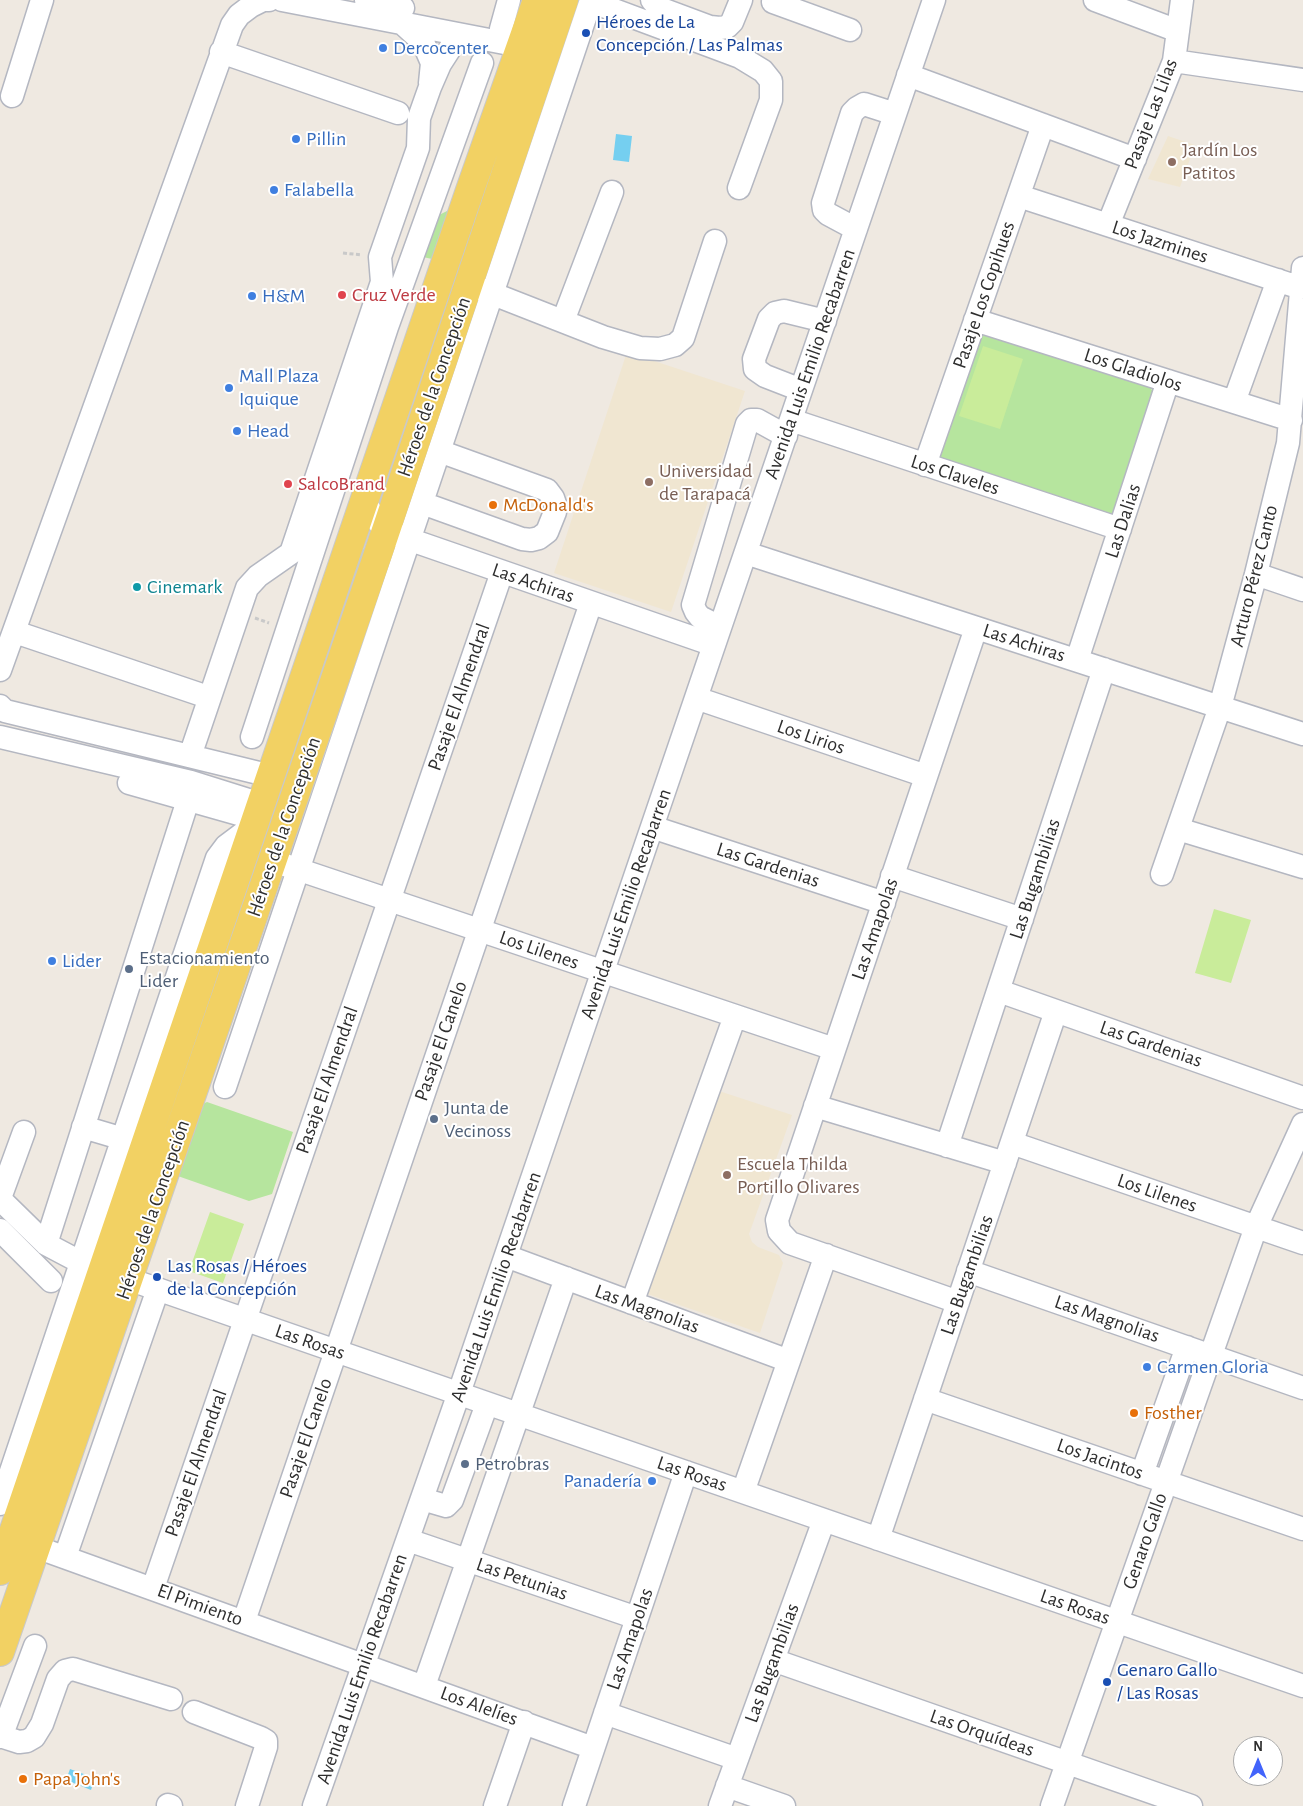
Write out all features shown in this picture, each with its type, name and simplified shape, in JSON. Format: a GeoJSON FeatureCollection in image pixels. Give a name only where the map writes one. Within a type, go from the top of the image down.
{"type":"FeatureCollection","features":[{"type":"Feature","properties":{"kind":"main road","name":"Héroes de la Concepción"},"geometry":{"type":"LineString","coordinates":[[0,1571],[92,1267],[134,1142],[257,816],[334,593],[470,190],[511,38],[536,0]]}},
{"type":"Feature","properties":{"kind":"main road","name":"Héroes de la Concepción"},"geometry":{"type":"LineString","coordinates":[[0,1652],[272,861],[397,536],[481,289],[540,69],[564,0]]}},
{"type":"Feature","properties":{"kind":"street"},"geometry":{"type":"LineString","coordinates":[[12,96],[42,0]]}},
{"type":"Feature","properties":{"kind":"street"},"geometry":{"type":"LineString","coordinates":[[0,670],[232,26],[239,15],[251,6],[263,0],[269,0]]}},
{"type":"Feature","properties":{"kind":"street"},"geometry":{"type":"LineString","coordinates":[[282,0],[464,36],[511,38]]}},
{"type":"Feature","properties":{"kind":"street"},"geometry":{"type":"LineString","coordinates":[[366,0],[511,38],[540,69]]}},
{"type":"Feature","properties":{"kind":"street"},"geometry":{"type":"LineString","coordinates":[[509,0],[511,38]]}},
{"type":"Feature","properties":{"kind":"street"},"geometry":{"type":"LineString","coordinates":[[592,0],[606,7],[740,57],[763,71],[771,81],[771,100],[739,188]]}},
{"type":"Feature","properties":{"kind":"street","name":"Héroes de la Concepción"},"geometry":{"type":"LineString","coordinates":[[225,1087],[298,870],[397,536],[422,503],[439,451],[481,289],[592,0]]}},
{"type":"Feature","properties":{"kind":"street"},"geometry":{"type":"LineString","coordinates":[[652,0],[659,8],[710,28],[727,27],[732,22],[741,0]]}},
{"type":"Feature","properties":{"kind":"street","name":"Avenida Luis Emilio Recabarren"},"geometry":{"type":"LineString","coordinates":[[314,1806],[459,1394],[934,0]]}},
{"type":"Feature","properties":{"kind":"street"},"geometry":{"type":"LineString","coordinates":[[1095,0],[1130,6],[1178,31]]}},
{"type":"Feature","properties":{"kind":"street","name":"Pasaje Las Lilas"},"geometry":{"type":"LineString","coordinates":[[1108,225],[1174,61],[1182,0]]}},
{"type":"Feature","properties":{"kind":"street"},"geometry":{"type":"LineString","coordinates":[[773,2],[821,9],[850,30]]}},
{"type":"Feature","properties":{"kind":"street"},"geometry":{"type":"LineString","coordinates":[[402,23],[423,42],[426,48],[432,63],[430,87]]}},
{"type":"Feature","properties":{"kind":"street"},"geometry":{"type":"LineString","coordinates":[[190,756],[247,588],[258,576],[291,553],[295,544],[382,282],[380,256],[418,148],[419,118],[440,64],[448,51],[464,36]]}},
{"type":"Feature","properties":{"kind":"street"},"geometry":{"type":"LineString","coordinates":[[222,52],[398,113]]}},
{"type":"Feature","properties":{"kind":"street"},"geometry":{"type":"LineString","coordinates":[[1174,61],[1303,80]]}},
{"type":"Feature","properties":{"kind":"street"},"geometry":{"type":"LineString","coordinates":[[252,737],[388,327],[432,208],[482,63]]}},
{"type":"Feature","properties":{"kind":"street"},"geometry":{"type":"LineString","coordinates":[[908,75],[1135,159]]}},
{"type":"Feature","properties":{"kind":"street"},"geometry":{"type":"LineString","coordinates":[[856,229],[828,214],[824,210],[823,203],[852,112],[864,104],[895,114]]}},
{"type":"Feature","properties":{"kind":"street","name":"Pasaje Los Copihues"},"geometry":{"type":"LineString","coordinates":[[926,465],[1043,125]]}},
{"type":"Feature","properties":{"kind":"street"},"geometry":{"type":"LineString","coordinates":[[432,208],[470,190]]}},
{"type":"Feature","properties":{"kind":"street"},"geometry":{"type":"LineString","coordinates":[[563,321],[612,192]]}},
{"type":"Feature","properties":{"kind":"street","name":"Los Jazmines"},"geometry":{"type":"LineString","coordinates":[[1019,196],[1278,280],[1302,290]]}},
{"type":"Feature","properties":{"kind":"street"},"geometry":{"type":"LineString","coordinates":[[481,289],[603,337],[640,348],[660,349],[675,345],[683,338],[715,241]]}},
{"type":"Feature","properties":{"kind":"street"},"geometry":{"type":"LineString","coordinates":[[1234,402],[1278,280]]}},
{"type":"Feature","properties":{"kind":"street","name":"Arturo Pérez Canto"},"geometry":{"type":"LineString","coordinates":[[1162,874],[1220,707],[1256,574],[1296,446],[1291,420],[1302,290]]}},
{"type":"Feature","properties":{"kind":"street"},"geometry":{"type":"LineString","coordinates":[[801,390],[765,376],[755,369],[754,359],[769,319],[775,314],[784,311],[825,321]]}},
{"type":"Feature","properties":{"kind":"street","name":"Los Gladiolos"},"geometry":{"type":"LineString","coordinates":[[975,320],[1291,420]]}},
{"type":"Feature","properties":{"kind":"street","name":"Las Dalias"},"geometry":{"type":"LineString","coordinates":[[1077,660],[1168,381]]}},
{"type":"Feature","properties":{"kind":"street","name":"Los Claveles"},"geometry":{"type":"LineString","coordinates":[[717,636],[696,612],[693,605],[747,424],[751,420],[926,465],[1120,530]]}},
{"type":"Feature","properties":{"kind":"street"},"geometry":{"type":"LineString","coordinates":[[422,503],[522,539],[531,540],[540,538],[547,532],[555,512],[553,498],[547,490],[439,451]]}},
{"type":"Feature","properties":{"kind":"street"},"geometry":{"type":"LineString","coordinates":[[364,502],[397,536]]}},
{"type":"Feature","properties":{"kind":"street","name":"Las Achiras"},"geometry":{"type":"LineString","coordinates":[[397,536],[591,603],[717,636]]}},
{"type":"Feature","properties":{"kind":"street","name":"Las Achiras"},"geometry":{"type":"LineString","coordinates":[[746,553],[1303,734]]}},
{"type":"Feature","properties":{"kind":"street"},"geometry":{"type":"LineString","coordinates":[[312,556],[334,593]]}},
{"type":"Feature","properties":{"kind":"street","name":"Pasaje El Almendral"},"geometry":{"type":"LineString","coordinates":[[153,1588],[502,572]]}},
{"type":"Feature","properties":{"kind":"street"},"geometry":{"type":"LineString","coordinates":[[1256,574],[1303,590]]}},
{"type":"Feature","properties":{"kind":"street","name":"Pasaje El Canelo"},"geometry":{"type":"LineString","coordinates":[[244,1621],[591,603]]}},
{"type":"Feature","properties":{"kind":"street","name":"Las Amapolas"},"geometry":{"type":"LineString","coordinates":[[826,1255],[790,1243],[779,1231],[779,1215],[976,628]]}},
{"type":"Feature","properties":{"kind":"street"},"geometry":{"type":"LineString","coordinates":[[15,632],[199,694]]}},
{"type":"Feature","properties":{"kind":"street","name":"Las Bugambilias"},"geometry":{"type":"LineString","coordinates":[[948,1146],[1104,669]]}},
{"type":"Feature","properties":{"kind":"street","name":"Los Lirios"},"geometry":{"type":"LineString","coordinates":[[696,698],[926,776]]}},
{"type":"Feature","properties":{"kind":"street"},"geometry":{"type":"LineString","coordinates":[[0,706],[5,711],[271,776]]}},
{"type":"Feature","properties":{"kind":"street"},"geometry":{"type":"LineString","coordinates":[[0,737],[191,782],[257,816]]}},
{"type":"Feature","properties":{"kind":"street"},"geometry":{"type":"LineString","coordinates":[[129,783],[188,800],[257,816]]}},
{"type":"Feature","properties":{"kind":"street"},"geometry":{"type":"LineString","coordinates":[[46,1244],[188,800]]}},
{"type":"Feature","properties":{"kind":"street","name":"Las Gardenias"},"geometry":{"type":"LineString","coordinates":[[652,827],[884,903]]}},
{"type":"Feature","properties":{"kind":"street"},"geometry":{"type":"LineString","coordinates":[[1178,828],[1303,867]]}},
{"type":"Feature","properties":{"kind":"street","name":"Los Lilenes"},"geometry":{"type":"LineString","coordinates":[[272,861],[834,1049]]}},
{"type":"Feature","properties":{"kind":"street"},"geometry":{"type":"LineString","coordinates":[[892,876],[1022,919]]}},
{"type":"Feature","properties":{"kind":"street","name":"Las Gardenias"},"geometry":{"type":"LineString","coordinates":[[998,991],[1303,1098]]}},
{"type":"Feature","properties":{"kind":"street","name":"Las Bugambilias"},"geometry":{"type":"LineString","coordinates":[[878,1539],[1056,1011]]}},
{"type":"Feature","properties":{"kind":"street"},"geometry":{"type":"LineString","coordinates":[[632,1303],[735,1016]]}},
{"type":"Feature","properties":{"kind":"street","name":"Los Lilenes"},"geometry":{"type":"LineString","coordinates":[[815,1106],[948,1146],[1008,1153],[1256,1227],[1303,1243]]}},
{"type":"Feature","properties":{"kind":"street","name":"Genaro Gallo"},"geometry":{"type":"LineString","coordinates":[[1052,1806],[1256,1227],[1303,1124]]}},
{"type":"Feature","properties":{"kind":"street"},"geometry":{"type":"LineString","coordinates":[[83,1127],[134,1142]]}},
{"type":"Feature","properties":{"kind":"street"},"geometry":{"type":"LineString","coordinates":[[0,1199],[24,1132]]}},
{"type":"Feature","properties":{"kind":"street","name":"Las Rosas"},"geometry":{"type":"LineString","coordinates":[[0,1199],[46,1244],[92,1267],[1303,1686]]}},
{"type":"Feature","properties":{"kind":"street"},"geometry":{"type":"LineString","coordinates":[[0,1230],[51,1281]]}},
{"type":"Feature","properties":{"kind":"street"},"geometry":{"type":"LineString","coordinates":[[743,1492],[826,1255],[958,1302]]}},
{"type":"Feature","properties":{"kind":"street","name":"Las Magnolias"},"geometry":{"type":"LineString","coordinates":[[506,1256],[789,1361]]}},
{"type":"Feature","properties":{"kind":"street","name":"Héroes de la Concepción"},"geometry":{"type":"LineString","coordinates":[[0,1504],[92,1267]]}},
{"type":"Feature","properties":{"kind":"street","name":"Las Magnolias"},"geometry":{"type":"LineString","coordinates":[[968,1271],[1303,1388]]}},
{"type":"Feature","properties":{"kind":"street"},"geometry":{"type":"LineString","coordinates":[[424,1686],[566,1278]]}},
{"type":"Feature","properties":{"kind":"street","name":"Héroes de la Concepción"},"geometry":{"type":"LineString","coordinates":[[65,1557],[158,1289]]}},
{"type":"Feature","properties":{"kind":"street","name":"Genaro Gallo"},"geometry":{"type":"LineString","coordinates":[[1142,1474],[1186,1347]]}},
{"type":"Feature","properties":{"kind":"street","name":"Los Jacintos"},"geometry":{"type":"LineString","coordinates":[[925,1399],[1303,1529]]}},
{"type":"Feature","properties":{"kind":"street"},"geometry":{"type":"LineString","coordinates":[[422,1499],[446,1506],[450,1504],[487,1404]]}},
{"type":"Feature","properties":{"kind":"street"},"geometry":{"type":"LineString","coordinates":[[1165,1409],[1189,1417]]}},
{"type":"Feature","properties":{"kind":"street"},"geometry":{"type":"LineString","coordinates":[[437,1458],[464,1468]]}},
{"type":"Feature","properties":{"kind":"street","name":"Las Amapolas"},"geometry":{"type":"LineString","coordinates":[[574,1806],[686,1472]]}},
{"type":"Feature","properties":{"kind":"street","name":"Las Bugambilias"},"geometry":{"type":"LineString","coordinates":[[723,1796],[824,1520]]}},
{"type":"Feature","properties":{"kind":"street","name":"Las Petunias"},"geometry":{"type":"LineString","coordinates":[[408,1540],[637,1618]]}},
{"type":"Feature","properties":{"kind":"street","name":"El Pimiento"},"geometry":{"type":"LineString","coordinates":[[36,1547],[364,1664]]}},
{"type":"Feature","properties":{"kind":"street"},"geometry":{"type":"LineString","coordinates":[[35,1646],[1,1736],[19,1742],[27,1741],[34,1737],[42,1724],[58,1679],[65,1671],[73,1669],[171,1699]]}},
{"type":"Feature","properties":{"kind":"street","name":"Las Orquídeas"},"geometry":{"type":"LineString","coordinates":[[773,1660],[1191,1806]]}},
{"type":"Feature","properties":{"kind":"street","name":"Los Alelíes"},"geometry":{"type":"LineString","coordinates":[[364,1664],[594,1748]]}},
{"type":"Feature","properties":{"kind":"street"},"geometry":{"type":"LineString","coordinates":[[194,1712],[262,1738],[266,1742],[266,1748],[247,1806]]}},
{"type":"Feature","properties":{"kind":"street"},"geometry":{"type":"LineString","coordinates":[[605,1713],[737,1759]]}},
{"type":"Feature","properties":{"kind":"street"},"geometry":{"type":"LineString","coordinates":[[495,1806],[524,1722]]}},
{"type":"Feature","properties":{"kind":"street"},"geometry":{"type":"LineString","coordinates":[[723,1796],[784,1806]]}},
{"type":"Feature","properties":{"kind":"path"},"geometry":{"type":"LineString","coordinates":[[255,618],[269,622]]}},
{"type":"Feature","properties":{"kind":"shaded area","name":"Jardín Los Patitos"},"geometry":{"type":"Polygon","coordinates":[[[1168,136],[1195,145],[1180,187],[1148,179],[1168,136]]]}},
{"type":"Feature","properties":{"kind":"shaded area","name":"Universidad de Tarapacá"},"geometry":{"type":"Polygon","coordinates":[[[627,352],[745,391],[671,612],[554,573],[627,352]]]}},
{"type":"Feature","properties":{"kind":"shaded area","name":"Escuela Thilda Portillo Olivares"},"geometry":{"type":"Polygon","coordinates":[[[713,1089],[792,1115],[749,1234],[752,1242],[758,1247],[779,1255],[783,1263],[760,1333],[642,1292],[713,1089]]]}},
{"type":"Feature","properties":{"kind":"green space"},"geometry":{"type":"Polygon","coordinates":[[[449,210],[432,259],[423,257],[437,216],[449,210]]]}},
{"type":"Feature","properties":{"kind":"green space"},"geometry":{"type":"Polygon","coordinates":[[[979,334],[1149,385],[1156,397],[1115,518],[941,463],[938,451],[979,334]]]}},
{"type":"Feature","properties":{"kind":"green space"},"geometry":{"type":"Polygon","coordinates":[[[983,346],[1023,359],[1000,429],[959,416],[983,346]]]}},
{"type":"Feature","properties":{"kind":"green space"},"geometry":{"type":"Polygon","coordinates":[[[361,548],[365,550],[255,874],[250,872],[361,548]]]}},
{"type":"Feature","properties":{"kind":"green space"},"geometry":{"type":"Polygon","coordinates":[[[249,877],[253,878],[159,1150],[161,1134],[249,877]]]}},
{"type":"Feature","properties":{"kind":"green space"},"geometry":{"type":"Polygon","coordinates":[[[1214,909],[1251,920],[1231,983],[1195,973],[1214,909]]]}},
{"type":"Feature","properties":{"kind":"green space"},"geometry":{"type":"Polygon","coordinates":[[[207,1102],[293,1132],[272,1194],[249,1201],[175,1175],[198,1106],[207,1102]]]}},
{"type":"Feature","properties":{"kind":"green space"},"geometry":{"type":"Polygon","coordinates":[[[210,1212],[244,1224],[223,1283],[189,1271],[210,1212]]]}},
{"type":"Feature","properties":{"kind":"water"},"geometry":{"type":"Polygon","coordinates":[[[616,134],[632,136],[629,162],[613,160],[616,134]]]}},
{"type":"Feature","properties":{"kind":"water"},"geometry":{"type":"Polygon","coordinates":[[[70,1769],[95,1778],[91,1790],[66,1780],[70,1769]]]}},
{"type":"Feature","properties":{"kind":"place","name":"Héroes de La Concepción / Las Palmas"},"geometry":{"type":"Point","coordinates":[586,33]}},
{"type":"Feature","properties":{"kind":"place","name":"Dercocenter"},"geometry":{"type":"Point","coordinates":[383,48]}},
{"type":"Feature","properties":{"kind":"place","name":"Pillin"},"geometry":{"type":"Point","coordinates":[296,139]}},
{"type":"Feature","properties":{"kind":"place","name":"Jardín Los Patitos"},"geometry":{"type":"Point","coordinates":[1172,162]}},
{"type":"Feature","properties":{"kind":"place","name":"Falabella"},"geometry":{"type":"Point","coordinates":[274,190]}},
{"type":"Feature","properties":{"kind":"place","name":"Cruz Verde"},"geometry":{"type":"Point","coordinates":[342,295]}},
{"type":"Feature","properties":{"kind":"place","name":"H&M"},"geometry":{"type":"Point","coordinates":[252,296]}},
{"type":"Feature","properties":{"kind":"place","name":"Mall Plaza Iquique"},"geometry":{"type":"Point","coordinates":[229,388]}},
{"type":"Feature","properties":{"kind":"place","name":"Head"},"geometry":{"type":"Point","coordinates":[237,431]}},
{"type":"Feature","properties":{"kind":"place","name":"Universidad de Tarapacá"},"geometry":{"type":"Point","coordinates":[649,482]}},
{"type":"Feature","properties":{"kind":"place","name":"SalcoBrand"},"geometry":{"type":"Point","coordinates":[288,484]}},
{"type":"Feature","properties":{"kind":"place","name":"McDonald's"},"geometry":{"type":"Point","coordinates":[493,505]}},
{"type":"Feature","properties":{"kind":"place","name":"Cinemark"},"geometry":{"type":"Point","coordinates":[137,587]}},
{"type":"Feature","properties":{"kind":"place","name":"Lider"},"geometry":{"type":"Point","coordinates":[52,961]}},
{"type":"Feature","properties":{"kind":"place","name":"Estacionamiento Lider"},"geometry":{"type":"Point","coordinates":[129,969]}},
{"type":"Feature","properties":{"kind":"place","name":"Junta de Vecinoss"},"geometry":{"type":"Point","coordinates":[434,1119]}},
{"type":"Feature","properties":{"kind":"place","name":"Escuela Thilda Portillo Olivares"},"geometry":{"type":"Point","coordinates":[727,1175]}},
{"type":"Feature","properties":{"kind":"place","name":"Las Rosas / Héroes de la Concepción"},"geometry":{"type":"Point","coordinates":[157,1277]}},
{"type":"Feature","properties":{"kind":"place","name":"Carmen Gloria"},"geometry":{"type":"Point","coordinates":[1147,1367]}},
{"type":"Feature","properties":{"kind":"place","name":"Fosther"},"geometry":{"type":"Point","coordinates":[1134,1413]}},
{"type":"Feature","properties":{"kind":"place","name":"Petrobras"},"geometry":{"type":"Point","coordinates":[465,1464]}},
{"type":"Feature","properties":{"kind":"place","name":"Panadería"},"geometry":{"type":"Point","coordinates":[652,1481]}},
{"type":"Feature","properties":{"kind":"place","name":"Genaro Gallo / Las Rosas"},"geometry":{"type":"Point","coordinates":[1107,1682]}},
{"type":"Feature","properties":{"kind":"place","name":"Papa John's"},"geometry":{"type":"Point","coordinates":[23,1779]}}]}
